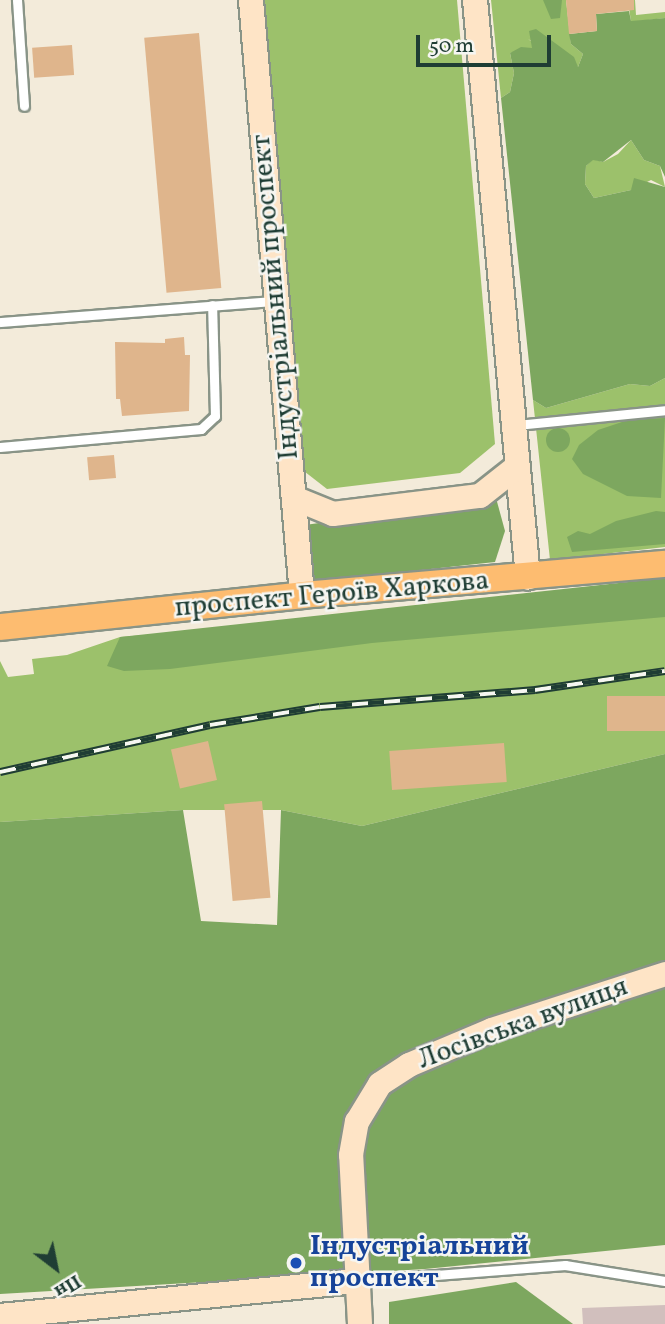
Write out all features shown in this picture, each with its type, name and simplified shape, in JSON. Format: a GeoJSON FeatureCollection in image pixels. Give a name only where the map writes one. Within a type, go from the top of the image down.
{"type":"FeatureCollection","features":[{"type":"Feature","properties":{"kind":"main road","name":"проспект Героїв Харкова"},"geometry":{"type":"LineString","coordinates":[[0,627],[302,595],[528,578],[665,564]]}},
{"type":"Feature","properties":{"kind":"street","name":"Індустріальний проспект"},"geometry":{"type":"LineString","coordinates":[[251,0],[302,595]]}},
{"type":"Feature","properties":{"kind":"street"},"geometry":{"type":"LineString","coordinates":[[475,0],[528,578]]}},
{"type":"Feature","properties":{"kind":"street"},"geometry":{"type":"LineString","coordinates":[[294,498],[333,514],[480,496],[518,466]]}},
{"type":"Feature","properties":{"kind":"street","name":"Лосівська вулиця"},"geometry":{"type":"LineString","coordinates":[[360,1324],[351,1155],[357,1122],[380,1084],[409,1065],[492,1030],[665,974]]}},
{"type":"Feature","properties":{"kind":"street"},"geometry":{"type":"LineString","coordinates":[[0,1316],[356,1281]]}},
{"type":"Feature","properties":{"kind":"lane"},"geometry":{"type":"LineString","coordinates":[[17,0],[24,106]]}},
{"type":"Feature","properties":{"kind":"lane"},"geometry":{"type":"LineString","coordinates":[[0,322],[277,300]]}},
{"type":"Feature","properties":{"kind":"lane"},"geometry":{"type":"LineString","coordinates":[[0,447],[201,429],[215,415],[212,305]]}},
{"type":"Feature","properties":{"kind":"lane"},"geometry":{"type":"LineString","coordinates":[[514,426],[665,410]]}},
{"type":"Feature","properties":{"kind":"lane"},"geometry":{"type":"LineString","coordinates":[[356,1281],[565,1265],[665,1281]]}},
{"type":"Feature","properties":{"kind":"shaded area"},"geometry":{"type":"Polygon","coordinates":[[[665,1305],[665,1324],[583,1324],[582,1308],[665,1305]]]}},
{"type":"Feature","properties":{"kind":"green space"},"geometry":{"type":"Polygon","coordinates":[[[243,0],[457,0],[495,444],[460,473],[327,489],[291,461],[243,0]]]}},
{"type":"Feature","properties":{"kind":"green space"},"geometry":{"type":"Polygon","coordinates":[[[491,0],[566,0],[571,44],[583,54],[578,67],[528,39],[535,44],[533,48],[510,53],[514,73],[510,92],[501,98],[491,0]]]}},
{"type":"Feature","properties":{"kind":"green space"},"geometry":{"type":"Polygon","coordinates":[[[543,0],[562,0],[560,18],[551,19],[543,0]]]}},
{"type":"Feature","properties":{"kind":"green space"},"geometry":{"type":"Polygon","coordinates":[[[628,0],[635,0],[636,15],[665,12],[665,18],[631,22],[628,0]]]}},
{"type":"Feature","properties":{"kind":"green space"},"geometry":{"type":"Polygon","coordinates":[[[629,11],[631,21],[665,18],[665,177],[660,166],[644,160],[631,140],[603,162],[593,160],[586,166],[585,184],[594,198],[631,190],[634,178],[665,187],[665,378],[650,386],[630,384],[546,408],[533,400],[501,98],[510,92],[514,73],[510,53],[521,47],[532,48],[529,31],[536,29],[574,57],[578,67],[583,54],[571,44],[569,34],[597,31],[596,14],[629,11]]]}},
{"type":"Feature","properties":{"kind":"green space"},"geometry":{"type":"Polygon","coordinates":[[[631,140],[644,160],[660,166],[665,187],[651,180],[631,190],[594,198],[585,184],[586,166],[593,159],[603,162],[618,154],[631,140]]]}},
{"type":"Feature","properties":{"kind":"green space"},"geometry":{"type":"Polygon","coordinates":[[[665,378],[665,547],[550,560],[533,400],[546,408],[630,384],[650,386],[665,378]]]}},
{"type":"Feature","properties":{"kind":"green space"},"geometry":{"type":"Polygon","coordinates":[[[665,418],[661,498],[627,496],[583,474],[572,459],[579,445],[598,430],[628,420],[665,418]]]}},
{"type":"Feature","properties":{"kind":"green space"},"geometry":{"type":"Polygon","coordinates":[[[558,428],[566,432],[570,440],[566,448],[558,452],[550,448],[546,440],[550,432],[558,428]]]}},
{"type":"Feature","properties":{"kind":"green space"},"geometry":{"type":"Polygon","coordinates":[[[496,498],[505,531],[495,562],[311,582],[305,525],[496,498]]]}},
{"type":"Feature","properties":{"kind":"green space"},"geometry":{"type":"Polygon","coordinates":[[[656,511],[665,512],[665,544],[572,552],[567,537],[578,531],[590,534],[616,521],[656,511]]]}},
{"type":"Feature","properties":{"kind":"green space"},"geometry":{"type":"Polygon","coordinates":[[[665,578],[665,617],[372,643],[170,669],[124,671],[107,666],[120,637],[665,578]]]}},
{"type":"Feature","properties":{"kind":"green space"},"geometry":{"type":"Polygon","coordinates":[[[665,592],[665,754],[362,826],[281,810],[183,810],[0,822],[0,661],[8,677],[34,674],[32,659],[67,655],[120,637],[665,592]]]}},
{"type":"Feature","properties":{"kind":"green space"},"geometry":{"type":"Polygon","coordinates":[[[665,754],[665,1245],[425,1269],[0,1294],[0,822],[183,810],[201,921],[277,925],[281,810],[362,826],[665,754]]]}},
{"type":"Feature","properties":{"kind":"green space"},"geometry":{"type":"Polygon","coordinates":[[[516,1282],[573,1324],[389,1324],[389,1302],[516,1282]]]}},
{"type":"Feature","properties":{"kind":"building"},"geometry":{"type":"Polygon","coordinates":[[[566,0],[634,0],[634,10],[596,14],[597,31],[569,34],[566,0]]]}},
{"type":"Feature","properties":{"kind":"building"},"geometry":{"type":"Polygon","coordinates":[[[199,33],[221,288],[167,293],[144,38],[199,33]]]}},
{"type":"Feature","properties":{"kind":"building"},"geometry":{"type":"Polygon","coordinates":[[[72,45],[74,75],[34,78],[32,48],[72,45]]]}},
{"type":"Feature","properties":{"kind":"building"},"geometry":{"type":"Polygon","coordinates":[[[184,337],[185,355],[190,355],[189,411],[122,416],[120,399],[116,399],[115,342],[165,343],[165,339],[184,337]]]}},
{"type":"Feature","properties":{"kind":"building"},"geometry":{"type":"Polygon","coordinates":[[[114,455],[116,478],[89,480],[87,457],[114,455]]]}},
{"type":"Feature","properties":{"kind":"building"},"geometry":{"type":"Polygon","coordinates":[[[607,696],[665,696],[665,731],[607,731],[607,696]]]}},
{"type":"Feature","properties":{"kind":"building"},"geometry":{"type":"Polygon","coordinates":[[[208,741],[217,780],[180,789],[171,750],[208,741]]]}},
{"type":"Feature","properties":{"kind":"building"},"geometry":{"type":"Polygon","coordinates":[[[504,743],[507,782],[392,790],[389,751],[504,743]]]}},
{"type":"Feature","properties":{"kind":"building"},"geometry":{"type":"Polygon","coordinates":[[[262,801],[270,898],[233,901],[224,804],[262,801]]]}},
{"type":"Feature","properties":{"kind":"railway"},"geometry":{"type":"LineString","coordinates":[[0,772],[210,725],[320,707],[535,690],[665,671]]}},
{"type":"Feature","properties":{"kind":"place","name":"Індустріальний проспект"},"geometry":{"type":"Point","coordinates":[296,1263]}}]}
